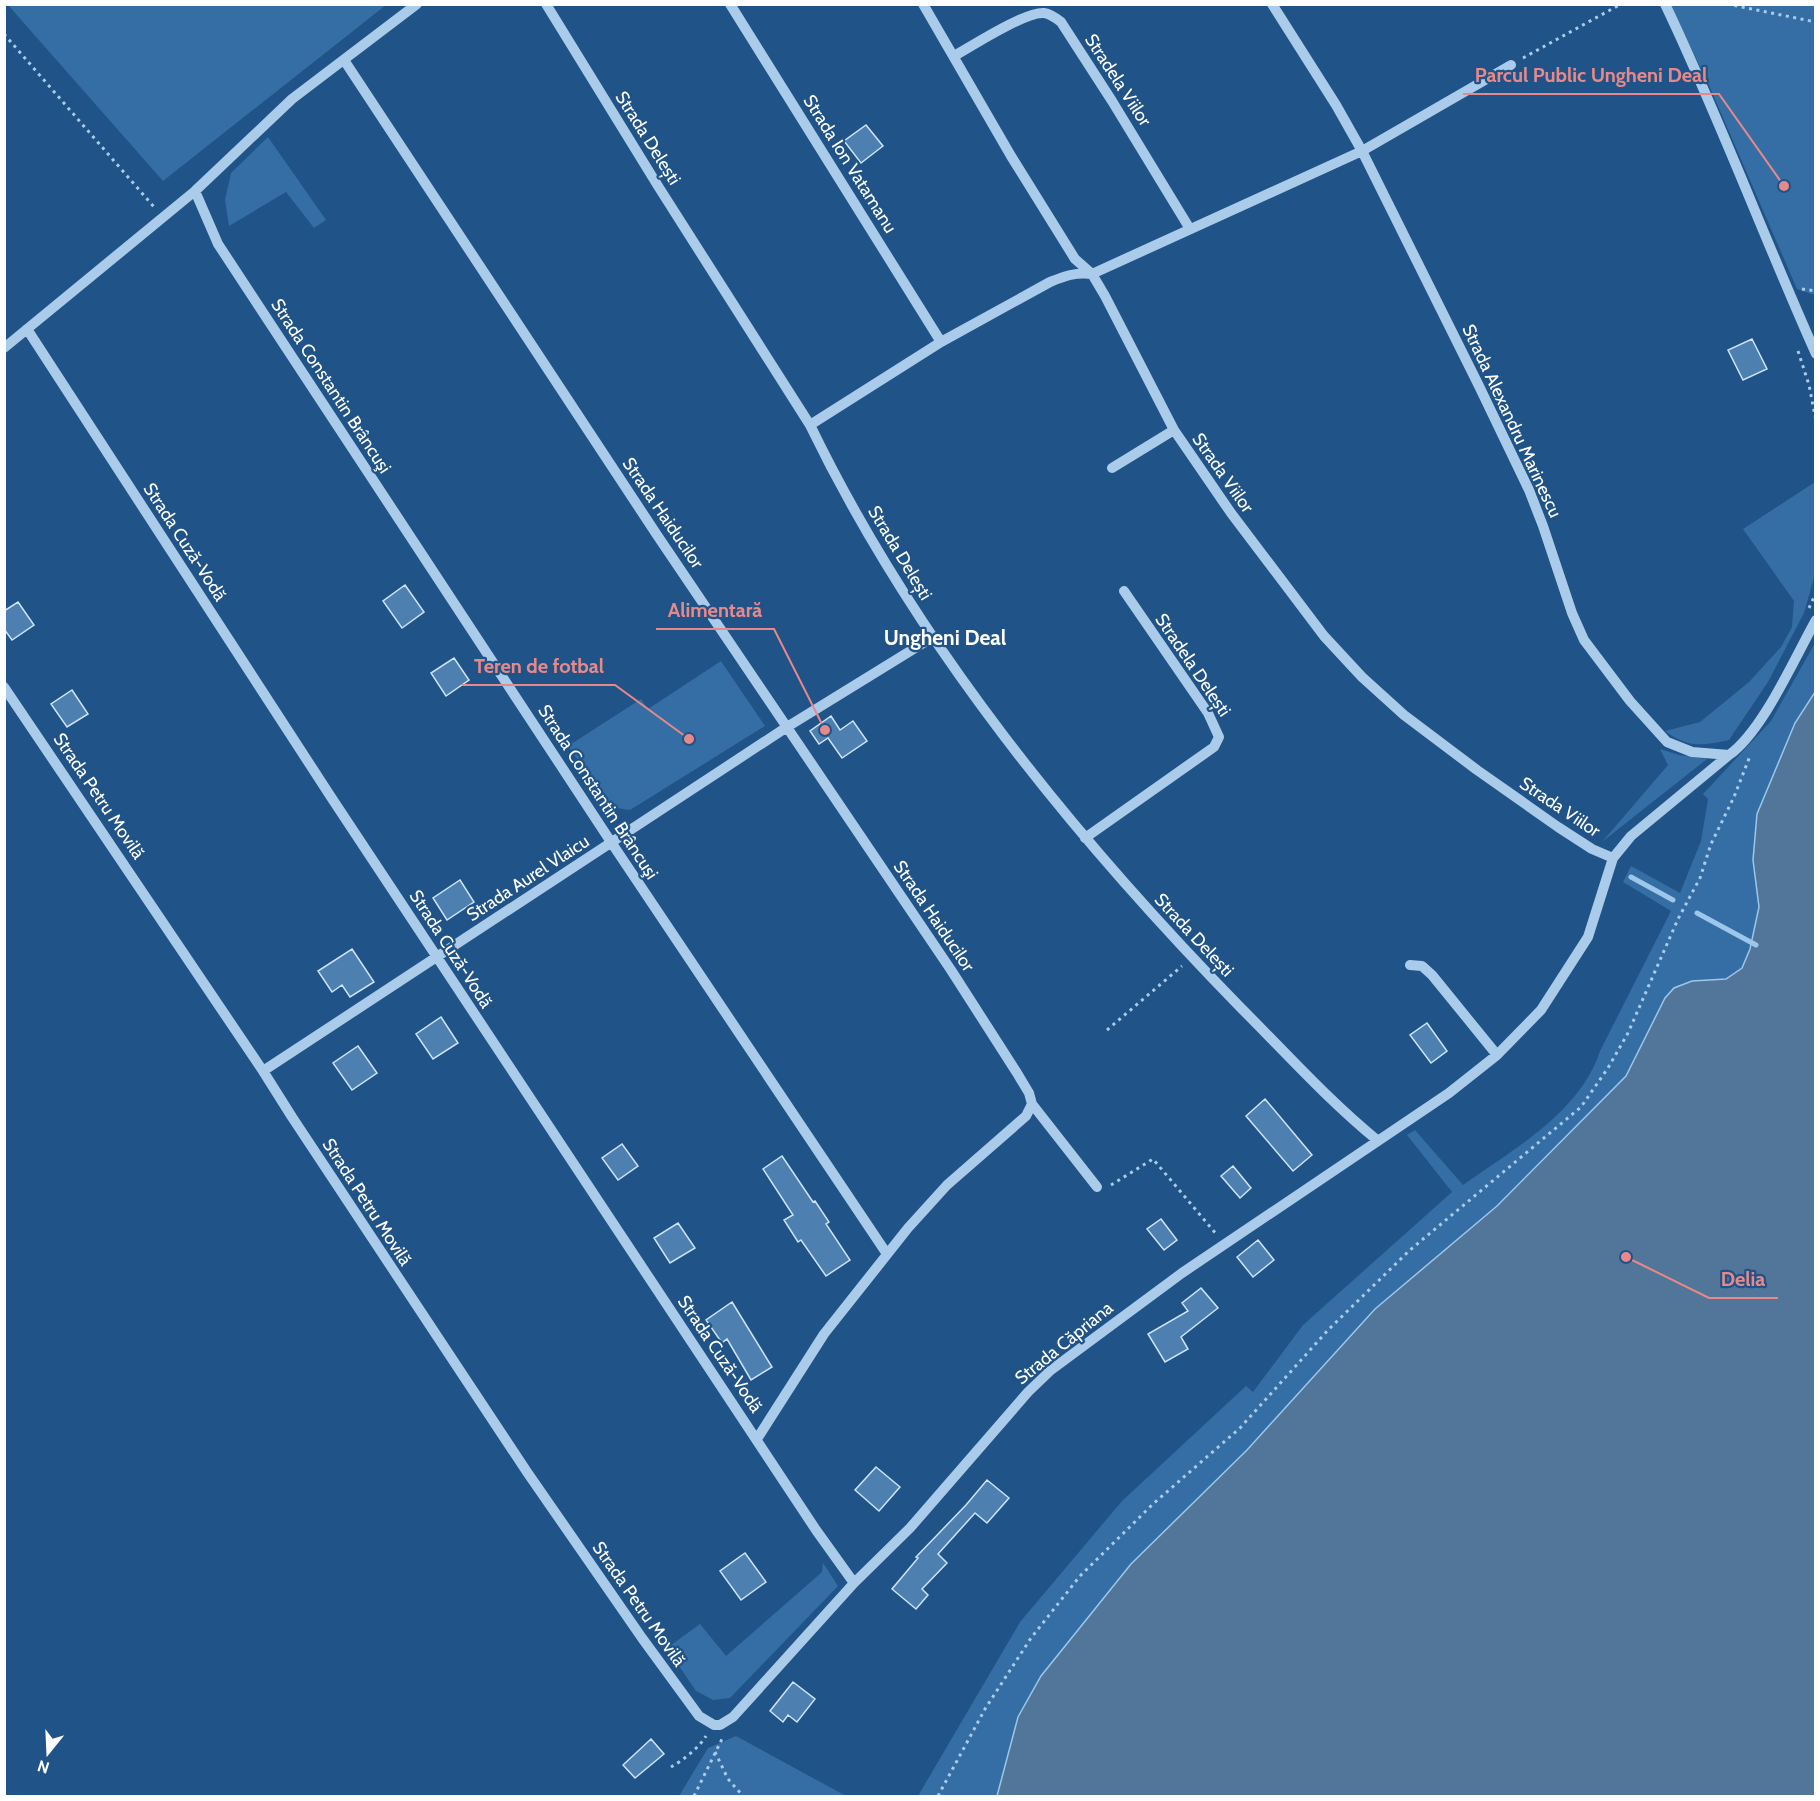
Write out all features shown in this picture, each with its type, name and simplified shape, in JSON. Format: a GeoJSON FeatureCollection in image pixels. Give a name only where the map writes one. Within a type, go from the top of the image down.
{"type":"FeatureCollection","features":[{"type":"Feature","properties":{"kind":"street"},"geometry":{"type":"LineString","coordinates":[[4,348],[195,191],[292,99],[417,4]]}},
{"type":"Feature","properties":{"kind":"street","name":"Strada Delești"},"geometry":{"type":"LineString","coordinates":[[546,4],[658,186],[810,425],[827,462],[877,548],[933,637],[984,708],[1085,838],[1129,890],[1320,1090],[1377,1140]]}},
{"type":"Feature","properties":{"kind":"street","name":"Strada Ion Vatamanu"},"geometry":{"type":"LineString","coordinates":[[730,4],[941,342]]}},
{"type":"Feature","properties":{"kind":"street","name":"Strada Viilor"},"geometry":{"type":"LineString","coordinates":[[923,4],[1011,156],[1075,259],[1092,274],[1174,430],[1230,513],[1324,636],[1382,696],[1477,770],[1558,827],[1592,849],[1613,858]]}},
{"type":"Feature","properties":{"kind":"street","name":"Strada Alexandru Marinescu"},"geometry":{"type":"LineString","coordinates":[[1272,4],[1336,105],[1362,151],[1529,490],[1572,613],[1584,640],[1630,701],[1667,742],[1692,752],[1729,755]]}},
{"type":"Feature","properties":{"kind":"street"},"geometry":{"type":"LineString","coordinates":[[1665,4],[1718,118],[1754,211],[1815,354]]}},
{"type":"Feature","properties":{"kind":"street","name":"Stradela Viilor"},"geometry":{"type":"LineString","coordinates":[[954,56],[1030,16],[1044,13],[1055,17],[1061,22],[1112,101],[1190,229]]}},
{"type":"Feature","properties":{"kind":"street","name":"Strada Haiducilor"},"geometry":{"type":"LineString","coordinates":[[344,60],[657,535],[951,970],[1017,1073],[1029,1093],[1032,1104],[1097,1187]]}},
{"type":"Feature","properties":{"kind":"street"},"geometry":{"type":"LineString","coordinates":[[810,425],[941,342],[1050,282],[1068,274],[1092,274],[1174,239],[1190,229],[1362,151],[1511,64]]}},
{"type":"Feature","properties":{"kind":"street","name":"Strada Constantin Brâncuşi"},"geometry":{"type":"LineString","coordinates":[[195,191],[218,244],[611,843],[887,1254]]}},
{"type":"Feature","properties":{"kind":"street","name":"Strada Cuză-Vodă"},"geometry":{"type":"LineString","coordinates":[[27,329],[437,957],[816,1530],[854,1583]]}},
{"type":"Feature","properties":{"kind":"street"},"geometry":{"type":"LineString","coordinates":[[1112,468],[1174,430]]}},
{"type":"Feature","properties":{"kind":"street","name":"Stradela Delești"},"geometry":{"type":"LineString","coordinates":[[1085,838],[1214,747],[1219,737],[1201,703],[1124,591]]}},
{"type":"Feature","properties":{"kind":"street"},"geometry":{"type":"LineString","coordinates":[[1729,755],[1757,724],[1784,681],[1811,616]]}},
{"type":"Feature","properties":{"kind":"street","name":"Strada Aurel Vlaicu"},"geometry":{"type":"LineString","coordinates":[[263,1071],[787,727],[933,637]]}},
{"type":"Feature","properties":{"kind":"street","name":"Strada Petru Movilă"},"geometry":{"type":"LineString","coordinates":[[4,687],[263,1071],[527,1472],[699,1716],[714,1725]]}},
{"type":"Feature","properties":{"kind":"street","name":"Strada Căpriana"},"geometry":{"type":"LineString","coordinates":[[714,1725],[720,1725],[734,1717],[854,1583],[909,1528],[1006,1416],[1051,1370],[1224,1244],[1449,1093],[1497,1055],[1541,1010],[1588,937],[1613,858],[1631,836],[1729,755]]}},
{"type":"Feature","properties":{"kind":"street"},"geometry":{"type":"LineString","coordinates":[[1410,965],[1422,966],[1432,975],[1497,1055]]}},
{"type":"Feature","properties":{"kind":"street"},"geometry":{"type":"LineString","coordinates":[[757,1439],[824,1334],[887,1254],[947,1185],[1026,1116],[1032,1104]]}},
{"type":"Feature","properties":{"kind":"path"},"geometry":{"type":"LineString","coordinates":[[1511,64],[1621,4]]}},
{"type":"Feature","properties":{"kind":"path"},"geometry":{"type":"LineString","coordinates":[[1727,4],[1815,22]]}},
{"type":"Feature","properties":{"kind":"path"},"geometry":{"type":"LineString","coordinates":[[4,34],[163,218]]}},
{"type":"Feature","properties":{"kind":"path"},"geometry":{"type":"LineString","coordinates":[[1811,616],[1815,593]]}},
{"type":"Feature","properties":{"kind":"path"},"geometry":{"type":"LineString","coordinates":[[938,1797],[985,1708],[1031,1638],[1080,1576],[1153,1504],[1240,1428],[1329,1329],[1410,1250],[1581,1107],[1608,1068],[1628,1033],[1678,919],[1700,878],[1751,750]]}},
{"type":"Feature","properties":{"kind":"path"},"geometry":{"type":"LineString","coordinates":[[1107,1030],[1193,958]]}},
{"type":"Feature","properties":{"kind":"path"},"geometry":{"type":"LineString","coordinates":[[1097,1187],[1103,1189],[1153,1159],[1224,1244]]}},
{"type":"Feature","properties":{"kind":"path"},"geometry":{"type":"LineString","coordinates":[[694,1797],[734,1717]]}},
{"type":"Feature","properties":{"kind":"path"},"geometry":{"type":"LineString","coordinates":[[671,1767],[703,1742],[714,1725]]}},
{"type":"Feature","properties":{"kind":"path"},"geometry":{"type":"LineString","coordinates":[[715,1752],[728,1779],[743,1797]]}},
{"type":"Feature","properties":{"kind":"shaded area"},"geometry":{"type":"Polygon","coordinates":[[[8,5],[386,5],[163,181],[8,5]]]}},
{"type":"Feature","properties":{"kind":"shaded area"},"geometry":{"type":"Polygon","coordinates":[[[1670,5],[1815,5],[1815,295],[1797,289],[1708,83],[1670,5]]]}},
{"type":"Feature","properties":{"kind":"shaded area"},"geometry":{"type":"Polygon","coordinates":[[[268,137],[326,220],[314,228],[286,192],[229,226],[225,200],[231,173],[268,137]]]}},
{"type":"Feature","properties":{"kind":"shaded area"},"geometry":{"type":"Polygon","coordinates":[[[1815,482],[1815,574],[1804,613],[1768,682],[1729,740],[1711,744],[1696,744],[1673,737],[1665,731],[1700,722],[1749,682],[1781,647],[1792,627],[1794,601],[1743,529],[1815,482]]]}},
{"type":"Feature","properties":{"kind":"shaded area"},"geometry":{"type":"Polygon","coordinates":[[[1815,643],[1815,692],[1795,723],[1753,860],[1759,907],[1750,949],[1742,968],[1727,979],[1032,1796],[918,1796],[1020,1622],[1122,1501],[1246,1386],[1253,1392],[1303,1325],[1452,1192],[1407,1135],[1415,1130],[1463,1185],[1543,1128],[1577,1093],[1590,1073],[1671,911],[1623,882],[1631,866],[1680,893],[1701,841],[1708,799],[1703,794],[1771,721],[1815,643]]]}},
{"type":"Feature","properties":{"kind":"shaded area"},"geometry":{"type":"Polygon","coordinates":[[[721,661],[765,726],[630,810],[610,807],[568,746],[641,699],[648,709],[721,661]]]}},
{"type":"Feature","properties":{"kind":"shaded area"},"geometry":{"type":"Polygon","coordinates":[[[1815,692],[1815,1796],[997,1796],[1018,1717],[1041,1676],[1131,1564],[1247,1450],[1375,1309],[1497,1206],[1626,1076],[1665,998],[1674,988],[1692,981],[1726,979],[1742,968],[1750,949],[1759,907],[1753,860],[1757,814],[1795,723],[1815,692]]]}},
{"type":"Feature","properties":{"kind":"shaded area"},"geometry":{"type":"Polygon","coordinates":[[[1660,749],[1679,755],[1707,759],[1602,842],[1668,765],[1660,749]]]}},
{"type":"Feature","properties":{"kind":"shaded area"},"geometry":{"type":"Polygon","coordinates":[[[823,1563],[838,1586],[730,1698],[713,1700],[696,1691],[667,1648],[700,1624],[726,1656],[822,1572],[823,1563]]]}},
{"type":"Feature","properties":{"kind":"shaded area"},"geometry":{"type":"Polygon","coordinates":[[[736,1736],[846,1796],[679,1796],[708,1748],[736,1736]]]}},
{"type":"Feature","properties":{"kind":"building"},"geometry":{"type":"Polygon","coordinates":[[[866,125],[883,146],[861,163],[844,141],[866,125]]]}},
{"type":"Feature","properties":{"kind":"building"},"geometry":{"type":"Polygon","coordinates":[[[1752,339],[1767,369],[1743,380],[1728,350],[1752,339]]]}},
{"type":"Feature","properties":{"kind":"building"},"geometry":{"type":"Polygon","coordinates":[[[405,585],[424,612],[402,628],[383,601],[405,585]]]}},
{"type":"Feature","properties":{"kind":"building"},"geometry":{"type":"Polygon","coordinates":[[[18,602],[34,625],[12,640],[4,629],[4,611],[18,602]]]}},
{"type":"Feature","properties":{"kind":"building"},"geometry":{"type":"Polygon","coordinates":[[[454,658],[469,680],[446,696],[431,673],[454,658]]]}},
{"type":"Feature","properties":{"kind":"building"},"geometry":{"type":"Polygon","coordinates":[[[72,690],[88,714],[67,727],[51,704],[72,690]]]}},
{"type":"Feature","properties":{"kind":"building"},"geometry":{"type":"Polygon","coordinates":[[[831,716],[840,730],[853,721],[867,741],[842,758],[828,738],[819,744],[810,731],[831,716]]]}},
{"type":"Feature","properties":{"kind":"building"},"geometry":{"type":"Polygon","coordinates":[[[460,880],[474,902],[447,920],[433,898],[460,880]]]}},
{"type":"Feature","properties":{"kind":"building"},"geometry":{"type":"Polygon","coordinates":[[[352,949],[374,982],[350,997],[342,985],[332,992],[318,971],[352,949]]]}},
{"type":"Feature","properties":{"kind":"building"},"geometry":{"type":"Polygon","coordinates":[[[441,1017],[458,1043],[433,1059],[416,1034],[441,1017]]]}},
{"type":"Feature","properties":{"kind":"building"},"geometry":{"type":"Polygon","coordinates":[[[1427,1023],[1447,1051],[1431,1063],[1410,1035],[1427,1023]]]}},
{"type":"Feature","properties":{"kind":"building"},"geometry":{"type":"Polygon","coordinates":[[[358,1046],[377,1073],[352,1090],[333,1063],[358,1046]]]}},
{"type":"Feature","properties":{"kind":"building"},"geometry":{"type":"Polygon","coordinates":[[[1265,1099],[1312,1155],[1293,1171],[1246,1116],[1265,1099]]]}},
{"type":"Feature","properties":{"kind":"building"},"geometry":{"type":"Polygon","coordinates":[[[622,1144],[638,1166],[618,1180],[602,1158],[622,1144]]]}},
{"type":"Feature","properties":{"kind":"building"},"geometry":{"type":"Polygon","coordinates":[[[782,1156],[829,1222],[826,1224],[850,1260],[826,1276],[801,1240],[798,1242],[784,1220],[793,1215],[763,1169],[782,1156]]]}},
{"type":"Feature","properties":{"kind":"building"},"geometry":{"type":"Polygon","coordinates":[[[1233,1166],[1251,1188],[1240,1198],[1221,1176],[1233,1166]]]}},
{"type":"Feature","properties":{"kind":"building"},"geometry":{"type":"Polygon","coordinates":[[[1161,1219],[1177,1240],[1164,1250],[1147,1229],[1161,1219]]]}},
{"type":"Feature","properties":{"kind":"building"},"geometry":{"type":"Polygon","coordinates":[[[678,1223],[695,1248],[670,1263],[654,1238],[678,1223]]]}},
{"type":"Feature","properties":{"kind":"building"},"geometry":{"type":"Polygon","coordinates":[[[1258,1240],[1274,1260],[1253,1277],[1237,1257],[1258,1240]]]}},
{"type":"Feature","properties":{"kind":"building"},"geometry":{"type":"Polygon","coordinates":[[[1201,1288],[1218,1308],[1181,1337],[1188,1349],[1165,1362],[1148,1334],[1188,1311],[1182,1303],[1201,1288]]]}},
{"type":"Feature","properties":{"kind":"building"},"geometry":{"type":"Polygon","coordinates":[[[732,1302],[772,1367],[751,1380],[727,1339],[722,1343],[706,1320],[732,1302]]]}},
{"type":"Feature","properties":{"kind":"building"},"geometry":{"type":"Polygon","coordinates":[[[876,1467],[900,1487],[879,1511],[855,1490],[876,1467]]]}},
{"type":"Feature","properties":{"kind":"building"},"geometry":{"type":"Polygon","coordinates":[[[987,1480],[1009,1498],[987,1523],[975,1513],[938,1554],[947,1563],[922,1589],[928,1595],[916,1609],[892,1589],[918,1558],[916,1557],[987,1480]]]}},
{"type":"Feature","properties":{"kind":"building"},"geometry":{"type":"Polygon","coordinates":[[[745,1553],[766,1582],[741,1600],[720,1571],[745,1553]]]}},
{"type":"Feature","properties":{"kind":"building"},"geometry":{"type":"Polygon","coordinates":[[[793,1682],[815,1699],[797,1722],[788,1715],[783,1722],[770,1711],[793,1682]]]}},
{"type":"Feature","properties":{"kind":"building"},"geometry":{"type":"Polygon","coordinates":[[[651,1739],[664,1754],[635,1778],[623,1765],[651,1739]]]}},
{"type":"Feature","properties":{"kind":"waterway"},"geometry":{"type":"LineString","coordinates":[[1631,877],[1673,900]]}},
{"type":"Feature","properties":{"kind":"waterway"},"geometry":{"type":"LineString","coordinates":[[1697,913],[1756,945]]}},
{"type":"Feature","properties":{"kind":"place","name":"Parcul Public Ungheni Deal"},"geometry":{"type":"Point","coordinates":[1784,186]}},
{"type":"Feature","properties":{"kind":"place","name":"Alimentară"},"geometry":{"type":"Point","coordinates":[825,730]}},
{"type":"Feature","properties":{"kind":"place","name":"Teren de fotbal"},"geometry":{"type":"Point","coordinates":[689,739]}},
{"type":"Feature","properties":{"kind":"place","name":"Delia"},"geometry":{"type":"Point","coordinates":[1626,1257]}},
{"type":"Feature","properties":{"kind":"district","name":"Ungheni Deal"},"geometry":{"type":"Point","coordinates":[945,637]}}]}
